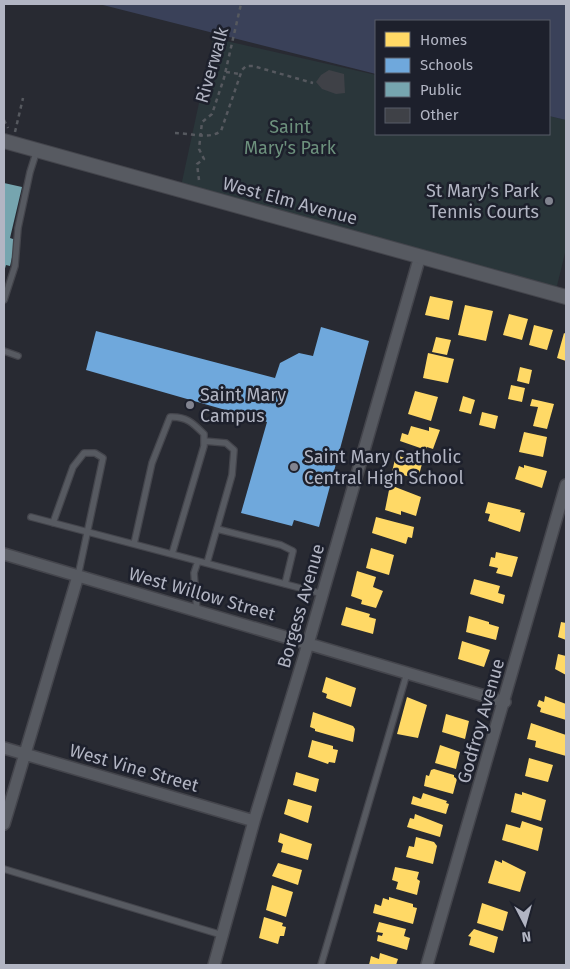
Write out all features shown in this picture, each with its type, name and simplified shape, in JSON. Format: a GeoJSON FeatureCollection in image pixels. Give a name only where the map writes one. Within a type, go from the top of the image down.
{"type":"FeatureCollection","features":[{"type":"Feature","properties":{"kind":"street","name":"West Elm Avenue"},"geometry":{"type":"LineString","coordinates":[[9,142],[566,297]]}},
{"type":"Feature","properties":{"kind":"street","name":"Borgess Avenue"},"geometry":{"type":"LineString","coordinates":[[214,965],[254,821],[323,594],[420,256]]}},
{"type":"Feature","properties":{"kind":"street","name":"Godfroy Avenue"},"geometry":{"type":"LineString","coordinates":[[427,965],[505,702],[566,485]]}},
{"type":"Feature","properties":{"kind":"street","name":"West Willow Street"},"geometry":{"type":"LineString","coordinates":[[4,554],[505,702]]}},
{"type":"Feature","properties":{"kind":"street"},"geometry":{"type":"LineString","coordinates":[[4,824],[78,576]]}},
{"type":"Feature","properties":{"kind":"street","name":"West Vine Street"},"geometry":{"type":"LineString","coordinates":[[4,748],[254,821]]}},
{"type":"Feature","properties":{"kind":"lane"},"geometry":{"type":"LineString","coordinates":[[4,300],[15,266],[18,228],[30,172],[38,150]]}},
{"type":"Feature","properties":{"kind":"lane"},"geometry":{"type":"LineString","coordinates":[[4,351],[18,356]]}},
{"type":"Feature","properties":{"kind":"lane"},"geometry":{"type":"LineString","coordinates":[[134,544],[152,463],[170,417],[181,416],[192,422],[204,434],[204,441],[172,554]]}},
{"type":"Feature","properties":{"kind":"lane"},"geometry":{"type":"LineString","coordinates":[[204,441],[226,443],[234,450],[232,475],[207,563]]}},
{"type":"Feature","properties":{"kind":"lane"},"geometry":{"type":"LineString","coordinates":[[53,522],[73,467],[84,453],[95,453],[103,458],[86,531],[78,576]]}},
{"type":"Feature","properties":{"kind":"lane"},"geometry":{"type":"LineString","coordinates":[[32,517],[323,594]]}},
{"type":"Feature","properties":{"kind":"lane"},"geometry":{"type":"LineString","coordinates":[[216,529],[281,545],[293,551],[286,584]]}},
{"type":"Feature","properties":{"kind":"lane"},"geometry":{"type":"LineString","coordinates":[[197,611],[194,573],[198,561]]}},
{"type":"Feature","properties":{"kind":"lane"},"geometry":{"type":"LineString","coordinates":[[321,965],[407,673]]}},
{"type":"Feature","properties":{"kind":"lane"},"geometry":{"type":"LineString","coordinates":[[4,869],[222,935]]}},
{"type":"Feature","properties":{"kind":"path","name":"Riverwalk"},"geometry":{"type":"LineString","coordinates":[[202,134],[206,117],[212,114],[226,72],[241,4]]}},
{"type":"Feature","properties":{"kind":"path"},"geometry":{"type":"LineString","coordinates":[[174,133],[214,136],[221,131],[240,74],[246,66],[253,66],[313,83]]}},
{"type":"Feature","properties":{"kind":"path"},"geometry":{"type":"LineString","coordinates":[[226,72],[240,74]]}},
{"type":"Feature","properties":{"kind":"path"},"geometry":{"type":"LineString","coordinates":[[9,142],[22,98]]}},
{"type":"Feature","properties":{"kind":"path"},"geometry":{"type":"LineString","coordinates":[[198,196],[198,164],[204,159],[199,149],[202,134]]}},
{"type":"Feature","properties":{"kind":"green space","name":"Saint Mary's Park"},"geometry":{"type":"Polygon","coordinates":[[[213,38],[375,75],[375,135],[550,135],[550,116],[566,120],[566,249],[555,294],[180,191],[213,38]]]}},
{"type":"Feature","properties":{"kind":"water"},"geometry":{"type":"Polygon","coordinates":[[[99,4],[566,4],[566,120],[550,116],[550,20],[375,20],[375,74],[99,4]]]}},
{"type":"Feature","properties":{"kind":"building: Homes"},"geometry":{"type":"Polygon","coordinates":[[[430,296],[453,301],[449,320],[425,315],[430,296]]]}},
{"type":"Feature","properties":{"kind":"building: Homes"},"geometry":{"type":"Polygon","coordinates":[[[465,305],[493,311],[486,341],[458,335],[465,305]]]}},
{"type":"Feature","properties":{"kind":"building: Homes"},"geometry":{"type":"Polygon","coordinates":[[[509,314],[528,319],[522,340],[503,335],[509,314]]]}},
{"type":"Feature","properties":{"kind":"building: Homes"},"geometry":{"type":"Polygon","coordinates":[[[534,325],[553,330],[547,350],[529,345],[534,325]]]}},
{"type":"Feature","properties":{"kind":"building: Homes"},"geometry":{"type":"Polygon","coordinates":[[[564,333],[566,334],[566,361],[557,358],[564,333]]]}},
{"type":"Feature","properties":{"kind":"building: Homes"},"geometry":{"type":"Polygon","coordinates":[[[436,337],[451,340],[447,355],[432,352],[436,337]]]}},
{"type":"Feature","properties":{"kind":"building: Homes"},"geometry":{"type":"Polygon","coordinates":[[[428,353],[454,359],[448,383],[423,378],[428,353]]]}},
{"type":"Feature","properties":{"kind":"building: Homes"},"geometry":{"type":"Polygon","coordinates":[[[520,367],[532,370],[529,384],[517,381],[520,367]]]}},
{"type":"Feature","properties":{"kind":"building: Homes"},"geometry":{"type":"Polygon","coordinates":[[[511,385],[525,388],[522,402],[508,399],[511,385]]]}},
{"type":"Feature","properties":{"kind":"building: Homes"},"geometry":{"type":"Polygon","coordinates":[[[415,391],[438,397],[431,421],[408,414],[415,391]]]}},
{"type":"Feature","properties":{"kind":"building: Homes"},"geometry":{"type":"Polygon","coordinates":[[[463,396],[475,400],[471,414],[459,411],[463,396]]]}},
{"type":"Feature","properties":{"kind":"building: Homes"},"geometry":{"type":"Polygon","coordinates":[[[532,399],[554,404],[547,429],[533,426],[538,407],[530,406],[532,399]]]}},
{"type":"Feature","properties":{"kind":"building: Homes"},"geometry":{"type":"Polygon","coordinates":[[[482,412],[498,416],[495,429],[479,425],[482,412]]]}},
{"type":"Feature","properties":{"kind":"building: Homes"},"geometry":{"type":"Polygon","coordinates":[[[411,426],[429,431],[429,427],[440,430],[433,449],[427,447],[426,450],[400,441],[402,433],[408,435],[411,426]]]}},
{"type":"Feature","properties":{"kind":"building: Homes"},"geometry":{"type":"Polygon","coordinates":[[[524,432],[547,437],[543,457],[519,452],[524,432]]]}},
{"type":"Feature","properties":{"kind":"building: Homes"},"geometry":{"type":"Polygon","coordinates":[[[396,455],[411,460],[412,456],[423,460],[418,479],[392,472],[396,455]]]}},
{"type":"Feature","properties":{"kind":"building: Homes"},"geometry":{"type":"Polygon","coordinates":[[[524,465],[547,471],[542,488],[515,479],[519,466],[524,468],[524,465]]]}},
{"type":"Feature","properties":{"kind":"building: Homes"},"geometry":{"type":"Polygon","coordinates":[[[390,485],[421,497],[416,516],[401,511],[401,515],[385,510],[390,485]]]}},
{"type":"Feature","properties":{"kind":"building: Homes"},"geometry":{"type":"Polygon","coordinates":[[[488,502],[521,510],[520,512],[525,513],[520,532],[488,521],[490,514],[485,513],[488,502]]]}},
{"type":"Feature","properties":{"kind":"building: Homes"},"geometry":{"type":"Polygon","coordinates":[[[376,517],[414,527],[412,538],[408,537],[406,544],[372,533],[376,517]]]}},
{"type":"Feature","properties":{"kind":"building: Homes"},"geometry":{"type":"Polygon","coordinates":[[[371,548],[394,555],[389,575],[366,568],[371,548]]]}},
{"type":"Feature","properties":{"kind":"building: Homes"},"geometry":{"type":"Polygon","coordinates":[[[496,552],[518,557],[512,577],[496,573],[498,568],[489,566],[491,557],[495,558],[496,552]]]}},
{"type":"Feature","properties":{"kind":"building: Homes"},"geometry":{"type":"Polygon","coordinates":[[[357,571],[376,577],[373,587],[383,591],[376,608],[361,604],[362,600],[351,596],[357,571]]]}},
{"type":"Feature","properties":{"kind":"building: Homes"},"geometry":{"type":"Polygon","coordinates":[[[474,579],[500,586],[498,593],[505,595],[503,604],[470,594],[474,579]]]}},
{"type":"Feature","properties":{"kind":"building: Homes"},"geometry":{"type":"Polygon","coordinates":[[[346,607],[370,614],[369,617],[376,619],[373,634],[341,625],[346,607]]]}},
{"type":"Feature","properties":{"kind":"building: Homes"},"geometry":{"type":"Polygon","coordinates":[[[469,616],[499,627],[496,640],[466,632],[469,616]]]}},
{"type":"Feature","properties":{"kind":"building: Homes"},"geometry":{"type":"Polygon","coordinates":[[[561,622],[566,623],[566,640],[558,637],[561,622]]]}},
{"type":"Feature","properties":{"kind":"building: Homes"},"geometry":{"type":"Polygon","coordinates":[[[462,641],[490,650],[484,667],[458,659],[462,641]]]}},
{"type":"Feature","properties":{"kind":"building: Homes"},"geometry":{"type":"Polygon","coordinates":[[[558,654],[566,656],[566,675],[555,669],[558,654]]]}},
{"type":"Feature","properties":{"kind":"building: Homes"},"geometry":{"type":"Polygon","coordinates":[[[326,677],[356,688],[351,707],[326,698],[327,694],[322,692],[326,677]]]}},
{"type":"Feature","properties":{"kind":"building: Homes"},"geometry":{"type":"Polygon","coordinates":[[[545,696],[566,704],[566,720],[540,712],[541,708],[537,706],[539,700],[544,702],[545,696]]]}},
{"type":"Feature","properties":{"kind":"building: Homes"},"geometry":{"type":"Polygon","coordinates":[[[407,697],[427,705],[418,738],[397,734],[407,697]]]}},
{"type":"Feature","properties":{"kind":"building: Homes"},"geometry":{"type":"Polygon","coordinates":[[[313,712],[353,726],[355,729],[353,742],[315,731],[315,729],[310,727],[313,712]]]}},
{"type":"Feature","properties":{"kind":"building: Homes"},"geometry":{"type":"Polygon","coordinates":[[[446,714],[469,721],[465,739],[442,732],[446,714]]]}},
{"type":"Feature","properties":{"kind":"building: Homes"},"geometry":{"type":"Polygon","coordinates":[[[531,723],[566,735],[566,756],[535,747],[536,741],[527,739],[531,723]]]}},
{"type":"Feature","properties":{"kind":"building: Homes"},"geometry":{"type":"Polygon","coordinates":[[[312,740],[333,746],[333,749],[338,750],[335,763],[329,762],[328,764],[308,757],[312,740]]]}},
{"type":"Feature","properties":{"kind":"building: Homes"},"geometry":{"type":"Polygon","coordinates":[[[440,745],[460,752],[456,769],[435,763],[440,745]]]}},
{"type":"Feature","properties":{"kind":"building: Homes"},"geometry":{"type":"Polygon","coordinates":[[[529,758],[553,765],[548,782],[525,776],[529,758]]]}},
{"type":"Feature","properties":{"kind":"building: Homes"},"geometry":{"type":"Polygon","coordinates":[[[434,769],[454,775],[457,779],[453,794],[424,786],[426,775],[429,776],[431,770],[434,769]]]}},
{"type":"Feature","properties":{"kind":"building: Homes"},"geometry":{"type":"Polygon","coordinates":[[[296,772],[319,779],[316,792],[293,785],[296,772]]]}},
{"type":"Feature","properties":{"kind":"building: Homes"},"geometry":{"type":"Polygon","coordinates":[[[522,792],[546,800],[541,821],[511,812],[515,793],[522,795],[522,792]]]}},
{"type":"Feature","properties":{"kind":"building: Homes"},"geometry":{"type":"Polygon","coordinates":[[[423,793],[447,801],[446,803],[449,804],[446,814],[411,804],[413,796],[421,799],[423,793]]]}},
{"type":"Feature","properties":{"kind":"building: Homes"},"geometry":{"type":"Polygon","coordinates":[[[288,799],[312,806],[308,823],[284,814],[288,799]]]}},
{"type":"Feature","properties":{"kind":"building: Homes"},"geometry":{"type":"Polygon","coordinates":[[[415,814],[443,825],[440,837],[407,827],[410,818],[414,819],[415,814]]]}},
{"type":"Feature","properties":{"kind":"building: Homes"},"geometry":{"type":"Polygon","coordinates":[[[522,821],[543,828],[538,851],[502,840],[506,824],[520,828],[522,821]]]}},
{"type":"Feature","properties":{"kind":"building: Homes"},"geometry":{"type":"Polygon","coordinates":[[[280,833],[312,844],[308,860],[281,852],[283,844],[278,842],[280,833]]]}},
{"type":"Feature","properties":{"kind":"building: Homes"},"geometry":{"type":"Polygon","coordinates":[[[416,837],[434,842],[437,846],[433,864],[406,857],[409,846],[414,847],[416,837]]]}},
{"type":"Feature","properties":{"kind":"building: Homes"},"geometry":{"type":"Polygon","coordinates":[[[495,860],[502,863],[502,860],[526,872],[520,892],[488,883],[495,860]]]}},
{"type":"Feature","properties":{"kind":"building: Homes"},"geometry":{"type":"Polygon","coordinates":[[[278,863],[302,870],[298,885],[272,876],[278,863]]]}},
{"type":"Feature","properties":{"kind":"building: Homes"},"geometry":{"type":"Polygon","coordinates":[[[395,867],[419,872],[417,879],[420,881],[417,895],[396,889],[398,882],[392,880],[395,867]]]}},
{"type":"Feature","properties":{"kind":"building: Homes"},"geometry":{"type":"Polygon","coordinates":[[[272,885],[293,892],[286,917],[266,910],[272,885]]]}},
{"type":"Feature","properties":{"kind":"building: Homes"},"geometry":{"type":"Polygon","coordinates":[[[389,897],[413,904],[413,907],[417,908],[413,924],[373,913],[375,904],[381,906],[383,898],[389,900],[389,897]]]}},
{"type":"Feature","properties":{"kind":"building: Homes"},"geometry":{"type":"Polygon","coordinates":[[[482,903],[508,912],[503,931],[477,923],[482,903]]]}},
{"type":"Feature","properties":{"kind":"building: Homes"},"geometry":{"type":"Polygon","coordinates":[[[264,917],[283,923],[282,926],[286,927],[284,936],[280,936],[278,944],[259,938],[264,917]]]}},
{"type":"Feature","properties":{"kind":"building: Homes"},"geometry":{"type":"Polygon","coordinates":[[[379,922],[406,929],[404,936],[410,938],[407,950],[377,941],[378,935],[382,936],[383,933],[376,932],[379,922]]]}},
{"type":"Feature","properties":{"kind":"building: Homes"},"geometry":{"type":"Polygon","coordinates":[[[474,929],[498,937],[494,953],[469,945],[471,937],[468,936],[474,929]]]}},
{"type":"Feature","properties":{"kind":"building: Homes"},"geometry":{"type":"Polygon","coordinates":[[[380,953],[398,959],[396,965],[369,965],[371,956],[379,959],[380,953]]]}},
{"type":"Feature","properties":{"kind":"building: Schools","name":"Saint Mary Catholic Central High School"},"geometry":{"type":"Polygon","coordinates":[[[321,327],[369,341],[319,527],[294,520],[292,526],[241,513],[267,422],[86,370],[96,331],[275,378],[280,363],[299,353],[313,356],[321,327]]]}},
{"type":"Feature","properties":{"kind":"building: Public"},"geometry":{"type":"Polygon","coordinates":[[[4,183],[22,187],[10,238],[16,240],[10,266],[6,265],[4,272],[4,183]]]}},
{"type":"Feature","properties":{"kind":"building: Other"},"geometry":{"type":"Polygon","coordinates":[[[329,70],[344,74],[345,93],[336,94],[322,89],[316,82],[321,75],[329,70]]]}},
{"type":"Feature","properties":{"kind":"place","name":"St Mary's Park Tennis Courts"},"geometry":{"type":"Point","coordinates":[549,201]}},
{"type":"Feature","properties":{"kind":"place","name":"Saint Mary Campus"},"geometry":{"type":"Point","coordinates":[190,405]}},
{"type":"Feature","properties":{"kind":"place","name":"Saint Mary Catholic Central High School"},"geometry":{"type":"Point","coordinates":[294,467]}}]}
